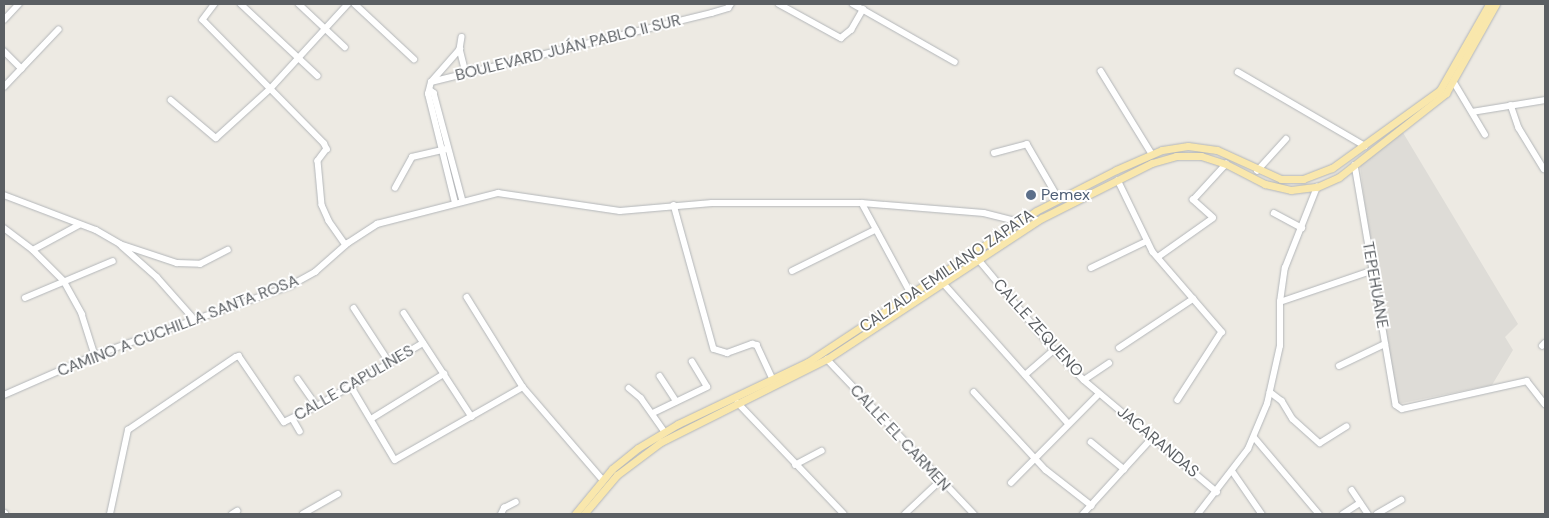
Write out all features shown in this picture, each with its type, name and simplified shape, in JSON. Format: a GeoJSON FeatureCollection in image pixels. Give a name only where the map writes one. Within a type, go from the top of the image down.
{"type":"FeatureCollection","features":[{"type":"Feature","properties":{"kind":"main road","name":"CALZADA EMILIANO ZAPATA"},"geometry":{"type":"LineString","coordinates":[[584,514],[617,475],[641,455],[738,403],[827,360],[1020,222],[1059,199],[1152,154],[1172,147],[1204,147],[1233,157],[1257,171],[1281,179],[1303,179],[1332,168],[1440,90],[1489,4]]}},
{"type":"Feature","properties":{"kind":"main road","name":"CALZADA EMILIANO ZAPATA"},"geometry":{"type":"LineString","coordinates":[[575,514],[602,480],[622,460],[665,432],[773,379],[838,344],[912,295],[979,260],[1042,218],[1152,163],[1176,156],[1200,156],[1226,164],[1265,184],[1304,190],[1317,187],[1355,165],[1446,93],[1454,82],[1496,4]]}},
{"type":"Feature","properties":{"kind":"main road"},"geometry":{"type":"LineString","coordinates":[[1303,179],[1301,184],[1304,190]]}},
{"type":"Feature","properties":{"kind":"street"},"geometry":{"type":"LineString","coordinates":[[4,20],[19,4]]}},
{"type":"Feature","properties":{"kind":"street"},"geometry":{"type":"LineString","coordinates":[[215,4],[203,17],[270,89],[324,143],[327,149],[318,161],[322,205],[329,221],[346,245]]}},
{"type":"Feature","properties":{"kind":"street"},"geometry":{"type":"LineString","coordinates":[[241,4],[318,76]]}},
{"type":"Feature","properties":{"kind":"street"},"geometry":{"type":"LineString","coordinates":[[299,4],[345,47]]}},
{"type":"Feature","properties":{"kind":"street"},"geometry":{"type":"LineString","coordinates":[[171,100],[216,138],[270,89],[348,4]]}},
{"type":"Feature","properties":{"kind":"street"},"geometry":{"type":"LineString","coordinates":[[355,4],[414,59]]}},
{"type":"Feature","properties":{"kind":"street","name":"BOULEVARD JUÁN PABLO II SUR"},"geometry":{"type":"LineString","coordinates":[[430,82],[707,14],[728,8],[731,4]]}},
{"type":"Feature","properties":{"kind":"street"},"geometry":{"type":"LineString","coordinates":[[779,4],[845,37],[863,9]]}},
{"type":"Feature","properties":{"kind":"street"},"geometry":{"type":"LineString","coordinates":[[853,4],[955,62]]}},
{"type":"Feature","properties":{"kind":"street"},"geometry":{"type":"LineString","coordinates":[[4,88],[58,30]]}},
{"type":"Feature","properties":{"kind":"street"},"geometry":{"type":"LineString","coordinates":[[462,37],[460,49],[466,73]]}},
{"type":"Feature","properties":{"kind":"street"},"geometry":{"type":"LineString","coordinates":[[455,203],[428,94],[430,82],[460,49]]}},
{"type":"Feature","properties":{"kind":"street"},"geometry":{"type":"LineString","coordinates":[[4,51],[22,69]]}},
{"type":"Feature","properties":{"kind":"street"},"geometry":{"type":"LineString","coordinates":[[1101,72],[1152,154]]}},
{"type":"Feature","properties":{"kind":"street"},"geometry":{"type":"LineString","coordinates":[[1238,72],[1365,146]]}},
{"type":"Feature","properties":{"kind":"street"},"geometry":{"type":"LineString","coordinates":[[1454,82],[1485,134]]}},
{"type":"Feature","properties":{"kind":"street"},"geometry":{"type":"LineString","coordinates":[[430,90],[434,93],[463,201]]}},
{"type":"Feature","properties":{"kind":"street"},"geometry":{"type":"LineString","coordinates":[[1472,112],[1545,100]]}},
{"type":"Feature","properties":{"kind":"street"},"geometry":{"type":"LineString","coordinates":[[1511,105],[1520,128],[1544,169]]}},
{"type":"Feature","properties":{"kind":"street"},"geometry":{"type":"LineString","coordinates":[[1257,171],[1286,139]]}},
{"type":"Feature","properties":{"kind":"street"},"geometry":{"type":"LineString","coordinates":[[994,154],[1027,144],[1059,199]]}},
{"type":"Feature","properties":{"kind":"street"},"geometry":{"type":"LineString","coordinates":[[395,188],[412,157],[450,148]]}},
{"type":"Feature","properties":{"kind":"street"},"geometry":{"type":"LineString","coordinates":[[1158,257],[1212,218],[1193,200],[1226,164]]}},
{"type":"Feature","properties":{"kind":"street","name":"TEPEHUANE"},"geometry":{"type":"LineString","coordinates":[[1355,165],[1371,270],[1396,405],[1402,409],[1527,381],[1545,404]]}},
{"type":"Feature","properties":{"kind":"street"},"geometry":{"type":"LineString","coordinates":[[1118,180],[1147,241],[1158,257],[1222,332],[1178,400]]}},
{"type":"Feature","properties":{"kind":"street"},"geometry":{"type":"LineString","coordinates":[[1198,514],[1233,472],[1254,437],[1270,392],[1280,346],[1280,302],[1285,268],[1317,187]]}},
{"type":"Feature","properties":{"kind":"street","name":"CAMINO A CUCHILLA SANTA ROSA"},"geometry":{"type":"LineString","coordinates":[[4,395],[95,355],[290,286],[315,272],[346,245],[377,224],[498,193],[620,211],[674,205],[862,203],[984,212],[1020,222]]}},
{"type":"Feature","properties":{"kind":"street"},"geometry":{"type":"LineString","coordinates":[[4,194],[78,225],[96,230],[120,244],[157,276],[195,320]]}},
{"type":"Feature","properties":{"kind":"street"},"geometry":{"type":"LineString","coordinates":[[862,203],[912,295]]}},
{"type":"Feature","properties":{"kind":"street"},"geometry":{"type":"LineString","coordinates":[[674,205],[714,349],[727,353],[752,344],[757,345],[773,379]]}},
{"type":"Feature","properties":{"kind":"street"},"geometry":{"type":"LineString","coordinates":[[1274,213],[1302,228]]}},
{"type":"Feature","properties":{"kind":"street"},"geometry":{"type":"LineString","coordinates":[[33,250],[78,225]]}},
{"type":"Feature","properties":{"kind":"street"},"geometry":{"type":"LineString","coordinates":[[4,228],[33,250],[64,281],[82,314],[95,355]]}},
{"type":"Feature","properties":{"kind":"street"},"geometry":{"type":"LineString","coordinates":[[792,271],[875,230]]}},
{"type":"Feature","properties":{"kind":"street"},"geometry":{"type":"LineString","coordinates":[[1091,268],[1147,241]]}},
{"type":"Feature","properties":{"kind":"street"},"geometry":{"type":"LineString","coordinates":[[120,244],[189,266],[200,264],[228,250]]}},
{"type":"Feature","properties":{"kind":"street"},"geometry":{"type":"LineString","coordinates":[[25,298],[113,260]]}},
{"type":"Feature","properties":{"kind":"street","name":"CALLE ZEQUENO"},"geometry":{"type":"LineString","coordinates":[[979,260],[1054,350],[1099,394]]}},
{"type":"Feature","properties":{"kind":"street"},"geometry":{"type":"LineString","coordinates":[[1280,302],[1371,270]]}},
{"type":"Feature","properties":{"kind":"street"},"geometry":{"type":"LineString","coordinates":[[940,280],[1068,423]]}},
{"type":"Feature","properties":{"kind":"street"},"geometry":{"type":"LineString","coordinates":[[467,297],[523,387],[602,480]]}},
{"type":"Feature","properties":{"kind":"street"},"geometry":{"type":"LineString","coordinates":[[1119,348],[1193,299]]}},
{"type":"Feature","properties":{"kind":"street"},"geometry":{"type":"LineString","coordinates":[[354,308],[390,363]]}},
{"type":"Feature","properties":{"kind":"street"},"geometry":{"type":"LineString","coordinates":[[404,313],[472,417]]}},
{"type":"Feature","properties":{"kind":"street","name":"CALLE CAPULINES"},"geometry":{"type":"LineString","coordinates":[[110,514],[128,430],[239,356],[284,422],[317,406],[423,343]]}},
{"type":"Feature","properties":{"kind":"street"},"geometry":{"type":"LineString","coordinates":[[1339,366],[1385,344]]}},
{"type":"Feature","properties":{"kind":"street"},"geometry":{"type":"LineString","coordinates":[[1025,375],[1054,350]]}},
{"type":"Feature","properties":{"kind":"street","name":"CALLE EL CARMEN"},"geometry":{"type":"LineString","coordinates":[[827,360],[940,481],[974,514]]}},
{"type":"Feature","properties":{"kind":"street"},"geometry":{"type":"LineString","coordinates":[[653,413],[707,387],[692,362]]}},
{"type":"Feature","properties":{"kind":"street"},"geometry":{"type":"LineString","coordinates":[[1084,380],[1110,363]]}},
{"type":"Feature","properties":{"kind":"street"},"geometry":{"type":"LineString","coordinates":[[371,419],[444,374]]}},
{"type":"Feature","properties":{"kind":"street"},"geometry":{"type":"LineString","coordinates":[[660,376],[676,401]]}},
{"type":"Feature","properties":{"kind":"street"},"geometry":{"type":"LineString","coordinates":[[298,379],[317,406]]}},
{"type":"Feature","properties":{"kind":"street"},"geometry":{"type":"LineString","coordinates":[[351,386],[395,460],[523,387]]}},
{"type":"Feature","properties":{"kind":"street"},"geometry":{"type":"LineString","coordinates":[[629,388],[653,413],[665,432]]}},
{"type":"Feature","properties":{"kind":"street"},"geometry":{"type":"LineString","coordinates":[[974,392],[1036,460],[1092,506]]}},
{"type":"Feature","properties":{"kind":"street"},"geometry":{"type":"LineString","coordinates":[[1270,392],[1282,401],[1293,419],[1320,443],[1346,427]]}},
{"type":"Feature","properties":{"kind":"street"},"geometry":{"type":"LineString","coordinates":[[1011,483],[1036,460],[1068,423],[1099,394]]}},
{"type":"Feature","properties":{"kind":"street","name":"JACARANDAS"},"geometry":{"type":"LineString","coordinates":[[1099,394],[1217,492]]}},
{"type":"Feature","properties":{"kind":"street"},"geometry":{"type":"LineString","coordinates":[[738,403],[795,465],[844,514]]}},
{"type":"Feature","properties":{"kind":"street"},"geometry":{"type":"LineString","coordinates":[[293,419],[300,431]]}},
{"type":"Feature","properties":{"kind":"street"},"geometry":{"type":"LineString","coordinates":[[1083,514],[1153,437]]}},
{"type":"Feature","properties":{"kind":"street"},"geometry":{"type":"LineString","coordinates":[[1254,437],[1320,514]]}},
{"type":"Feature","properties":{"kind":"street"},"geometry":{"type":"LineString","coordinates":[[1091,442],[1124,470]]}},
{"type":"Feature","properties":{"kind":"street"},"geometry":{"type":"LineString","coordinates":[[795,465],[821,451]]}},
{"type":"Feature","properties":{"kind":"street"},"geometry":{"type":"LineString","coordinates":[[1233,472],[1262,514]]}},
{"type":"Feature","properties":{"kind":"street"},"geometry":{"type":"LineString","coordinates":[[909,513],[940,481]]}},
{"type":"Feature","properties":{"kind":"street"},"geometry":{"type":"LineString","coordinates":[[1352,490],[1368,514]]}},
{"type":"Feature","properties":{"kind":"street"},"geometry":{"type":"LineString","coordinates":[[304,514],[338,494]]}},
{"type":"Feature","properties":{"kind":"street"},"geometry":{"type":"LineString","coordinates":[[1377,514],[1401,500]]}},
{"type":"Feature","properties":{"kind":"street"},"geometry":{"type":"LineString","coordinates":[[501,514],[504,508],[516,502]]}},
{"type":"Feature","properties":{"kind":"street"},"geometry":{"type":"LineString","coordinates":[[1343,514],[1360,503]]}},
{"type":"Feature","properties":{"kind":"shaded area"},"geometry":{"type":"Polygon","coordinates":[[[1402,131],[1518,324],[1505,337],[1513,350],[1492,385],[1398,404],[1373,271],[1360,165],[1402,131]]]}},
{"type":"Feature","properties":{"kind":"place","name":"Pemex"},"geometry":{"type":"Point","coordinates":[1031,195]}}]}
